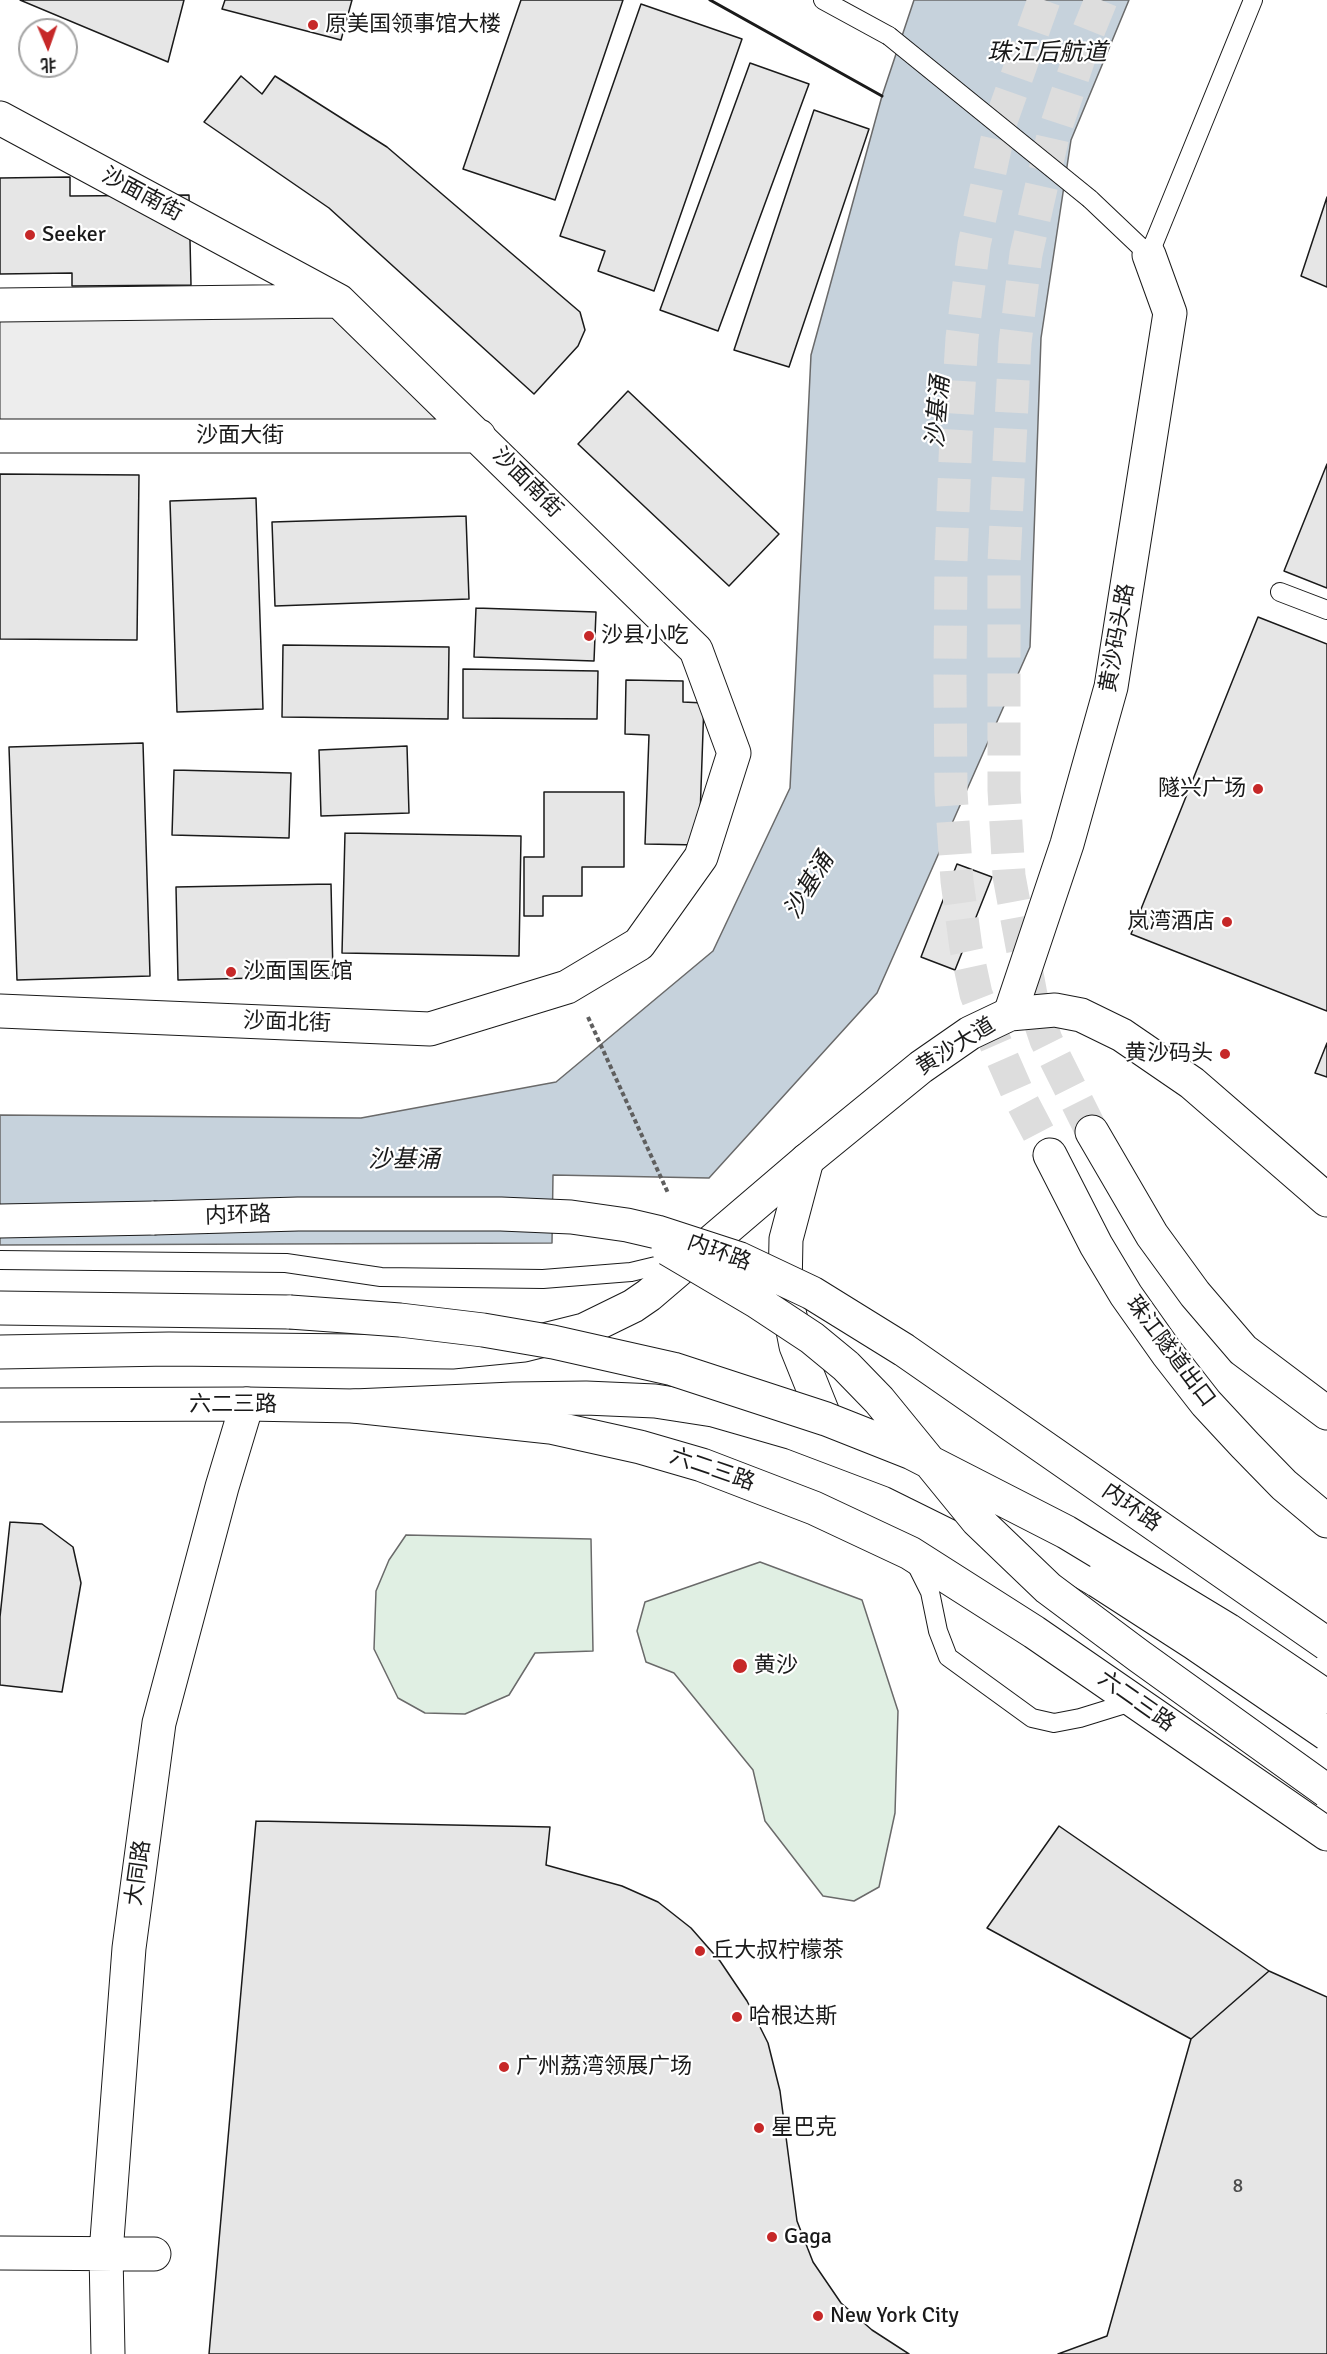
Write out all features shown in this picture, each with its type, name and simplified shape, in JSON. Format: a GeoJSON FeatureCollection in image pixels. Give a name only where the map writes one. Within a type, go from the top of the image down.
{"type":"FeatureCollection","features":[{"type":"Feature","properties":{"kind":"main road","name":"沙面南街"},"geometry":{"type":"LineString","coordinates":[[0,118],[339,301],[696,650],[734,753],[701,857],[639,944],[567,987]]}},
{"type":"Feature","properties":{"kind":"main road","name":"黄沙码头路"},"geometry":{"type":"LineString","coordinates":[[1010,1014],[1067,844],[1111,687],[1170,313],[1149,255]]}},
{"type":"Feature","properties":{"kind":"main road"},"geometry":{"type":"LineString","coordinates":[[0,305],[339,301]]}},
{"type":"Feature","properties":{"kind":"main road","name":"沙面大街"},"geometry":{"type":"LineString","coordinates":[[0,436],[479,436]]}},
{"type":"Feature","properties":{"kind":"main road","name":"沙面北街"},"geometry":{"type":"LineString","coordinates":[[0,1011],[430,1029],[567,987]]}},
{"type":"Feature","properties":{"kind":"main road","name":"黄沙大道"},"geometry":{"type":"LineString","coordinates":[[694,1257],[807,1160],[921,1067],[970,1032],[1010,1014],[1056,1010],[1081,1015],[1122,1035],[1192,1083],[1327,1200]]}},
{"type":"Feature","properties":{"kind":"main road"},"geometry":{"type":"LineString","coordinates":[[1092,1132],[1152,1235],[1195,1294],[1243,1350],[1327,1439]]}},
{"type":"Feature","properties":{"kind":"main road","name":"珠江隧道出口"},"geometry":{"type":"LineString","coordinates":[[1050,1155],[1096,1245],[1126,1295],[1167,1353],[1206,1403],[1245,1445],[1284,1485],[1327,1521]]}},
{"type":"Feature","properties":{"kind":"main road"},"geometry":{"type":"LineString","coordinates":[[807,1160],[786,1239],[785,1290],[796,1346],[839,1451]]}},
{"type":"Feature","properties":{"kind":"main road","name":"内环路"},"geometry":{"type":"LineString","coordinates":[[0,1221],[297,1214],[501,1214],[571,1217],[627,1225],[686,1240],[740,1259],[802,1288],[852,1316],[1327,1644]]}},
{"type":"Feature","properties":{"kind":"main road"},"geometry":{"type":"LineString","coordinates":[[627,1225],[756,1301],[812,1338],[846,1366],[879,1400],[977,1520],[1048,1588],[1327,1791]]}},
{"type":"Feature","properties":{"kind":"main road"},"geometry":{"type":"LineString","coordinates":[[0,1352],[180,1349],[452,1352],[524,1345],[584,1330],[617,1314],[649,1295],[694,1257]]}},
{"type":"Feature","properties":{"kind":"main road"},"geometry":{"type":"LineString","coordinates":[[0,1308],[290,1312],[400,1320],[483,1330],[553,1342],[673,1369],[826,1419],[912,1453],[986,1489],[1154,1583],[1327,1696]]}},
{"type":"Feature","properties":{"kind":"main road"},"geometry":{"type":"LineString","coordinates":[[1243,1350],[1327,1413]]}},
{"type":"Feature","properties":{"kind":"main road"},"geometry":{"type":"LineString","coordinates":[[354,1406],[523,1398],[655,1401],[713,1410],[794,1433],[896,1472],[999,1523],[1098,1581],[1234,1669],[1327,1734]]}},
{"type":"Feature","properties":{"kind":"main road","name":"大同路"},"geometry":{"type":"LineString","coordinates":[[108,2354],[106,2253],[129,1948],[159,1723],[222,1487],[247,1404]]}},
{"type":"Feature","properties":{"kind":"main road","name":"六二三路"},"geometry":{"type":"LineString","coordinates":[[0,1405],[354,1406],[550,1427],[640,1447],[747,1481],[814,1508],[910,1553],[986,1600],[1327,1834]]}},
{"type":"Feature","properties":{"kind":"main road"},"geometry":{"type":"LineString","coordinates":[[0,2253],[154,2254]]}},
{"type":"Feature","properties":{"kind":"lane"},"geometry":{"type":"LineString","coordinates":[[823,0],[889,36],[1090,199],[1149,255],[1253,0]]}},
{"type":"Feature","properties":{"kind":"lane"},"geometry":{"type":"LineString","coordinates":[[1280,592],[1327,610]]}},
{"type":"Feature","properties":{"kind":"lane"},"geometry":{"type":"LineString","coordinates":[[0,1260],[286,1263],[381,1277],[543,1279],[631,1272],[694,1257]]}},
{"type":"Feature","properties":{"kind":"lane"},"geometry":{"type":"LineString","coordinates":[[910,1553],[930,1592],[938,1632],[948,1657],[1032,1718],[1054,1723],[1080,1718],[1135,1701]]}},
{"type":"Feature","properties":{"kind":"path"},"geometry":{"type":"LineString","coordinates":[[594,1030],[668,1193]]}},
{"type":"Feature","properties":{"kind":"green space"},"geometry":{"type":"Polygon","coordinates":[[[406,1535],[591,1539],[593,1651],[535,1653],[509,1695],[465,1714],[425,1713],[398,1698],[374,1649],[376,1591],[389,1560],[406,1535]]]}},
{"type":"Feature","properties":{"kind":"green space"},"geometry":{"type":"Polygon","coordinates":[[[760,1562],[862,1600],[898,1711],[895,1813],[879,1887],[854,1901],[823,1896],[765,1821],[753,1770],[674,1673],[646,1662],[637,1631],[645,1602],[760,1562]]]}},
{"type":"Feature","properties":{"kind":"shaded area"},"geometry":{"type":"Polygon","coordinates":[[[339,301],[479,436],[0,436],[0,305],[339,301]]]}},
{"type":"Feature","properties":{"kind":"water"},"geometry":{"type":"Polygon","coordinates":[[[914,0],[1129,0],[1071,140],[1041,338],[1030,647],[877,993],[709,1178],[553,1175],[552,1243],[0,1245],[0,1115],[361,1118],[556,1082],[713,951],[790,788],[811,355],[882,96],[914,0]]]}},
{"type":"Feature","properties":{"kind":"building"},"geometry":{"type":"Polygon","coordinates":[[[20,0],[184,0],[168,62],[78,24],[78,18],[63,18],[20,0]]]}},
{"type":"Feature","properties":{"kind":"building","name":"原美国领事馆大楼"},"geometry":{"type":"Polygon","coordinates":[[[225,0],[352,0],[341,40],[222,9],[225,0]]]}},
{"type":"Feature","properties":{"kind":"building"},"geometry":{"type":"Polygon","coordinates":[[[521,0],[623,0],[555,200],[463,169],[521,0]]]}},
{"type":"Feature","properties":{"kind":"building"},"geometry":{"type":"Polygon","coordinates":[[[641,4],[742,39],[654,291],[598,271],[605,251],[560,236],[641,4]]]}},
{"type":"Feature","properties":{"kind":"building"},"geometry":{"type":"Polygon","coordinates":[[[750,63],[809,84],[718,331],[660,310],[750,63]]]}},
{"type":"Feature","properties":{"kind":"building"},"geometry":{"type":"Polygon","coordinates":[[[241,76],[262,94],[275,76],[387,147],[580,312],[585,330],[578,346],[534,394],[329,208],[204,122],[241,76]]]}},
{"type":"Feature","properties":{"kind":"building"},"geometry":{"type":"Polygon","coordinates":[[[814,110],[869,129],[789,367],[734,350],[814,110]]]}},
{"type":"Feature","properties":{"kind":"building"},"geometry":{"type":"Polygon","coordinates":[[[70,177],[70,196],[189,195],[191,285],[72,286],[72,273],[0,274],[0,178],[70,177]]]}},
{"type":"Feature","properties":{"kind":"building"},"geometry":{"type":"Polygon","coordinates":[[[1327,197],[1327,287],[1301,276],[1327,197]]]}},
{"type":"Feature","properties":{"kind":"building"},"geometry":{"type":"Polygon","coordinates":[[[628,391],[779,534],[729,586],[578,444],[628,391]]]}},
{"type":"Feature","properties":{"kind":"building"},"geometry":{"type":"Polygon","coordinates":[[[1327,464],[1327,588],[1284,571],[1327,464]]]}},
{"type":"Feature","properties":{"kind":"building"},"geometry":{"type":"Polygon","coordinates":[[[0,474],[139,475],[137,640],[0,639],[0,474]]]}},
{"type":"Feature","properties":{"kind":"building"},"geometry":{"type":"Polygon","coordinates":[[[256,498],[263,709],[177,712],[170,501],[256,498]]]}},
{"type":"Feature","properties":{"kind":"building"},"geometry":{"type":"Polygon","coordinates":[[[466,516],[469,599],[275,606],[272,522],[466,516]]]}},
{"type":"Feature","properties":{"kind":"building"},"geometry":{"type":"Polygon","coordinates":[[[476,608],[596,612],[594,661],[474,657],[476,608]]]}},
{"type":"Feature","properties":{"kind":"building","name":"隧兴广场"},"geometry":{"type":"Polygon","coordinates":[[[1258,617],[1327,644],[1327,1011],[1131,934],[1258,617]]]}},
{"type":"Feature","properties":{"kind":"building"},"geometry":{"type":"Polygon","coordinates":[[[283,645],[449,647],[448,719],[282,717],[283,645]]]}},
{"type":"Feature","properties":{"kind":"building"},"geometry":{"type":"Polygon","coordinates":[[[463,669],[598,671],[597,719],[463,718],[463,669]]]}},
{"type":"Feature","properties":{"kind":"building"},"geometry":{"type":"Polygon","coordinates":[[[626,680],[683,681],[683,702],[704,703],[699,845],[645,844],[649,735],[625,734],[626,680]]]}},
{"type":"Feature","properties":{"kind":"building"},"geometry":{"type":"Polygon","coordinates":[[[143,743],[150,976],[17,980],[9,747],[143,743]]]}},
{"type":"Feature","properties":{"kind":"building"},"geometry":{"type":"Polygon","coordinates":[[[407,746],[409,813],[321,816],[319,750],[407,746]]]}},
{"type":"Feature","properties":{"kind":"building"},"geometry":{"type":"Polygon","coordinates":[[[174,770],[291,773],[289,838],[172,835],[174,770]]]}},
{"type":"Feature","properties":{"kind":"building"},"geometry":{"type":"Polygon","coordinates":[[[544,792],[624,792],[624,867],[582,867],[582,896],[543,896],[543,916],[524,916],[524,857],[544,857],[544,792]]]}},
{"type":"Feature","properties":{"kind":"building"},"geometry":{"type":"Polygon","coordinates":[[[345,833],[521,836],[519,956],[342,953],[345,833]]]}},
{"type":"Feature","properties":{"kind":"building"},"geometry":{"type":"Polygon","coordinates":[[[957,864],[992,877],[955,970],[921,957],[957,864]]]}},
{"type":"Feature","properties":{"kind":"building"},"geometry":{"type":"Polygon","coordinates":[[[331,884],[333,976],[178,980],[176,887],[331,884]]]}},
{"type":"Feature","properties":{"kind":"building"},"geometry":{"type":"Polygon","coordinates":[[[1327,1043],[1327,1077],[1315,1073],[1327,1043]]]}},
{"type":"Feature","properties":{"kind":"building"},"geometry":{"type":"Polygon","coordinates":[[[10,1522],[42,1524],[73,1547],[81,1583],[62,1692],[0,1685],[0,1617],[10,1522]]]}},
{"type":"Feature","properties":{"kind":"building","name":"广州荔湾领展广场"},"geometry":{"type":"Polygon","coordinates":[[[256,1821],[550,1827],[546,1865],[622,1886],[658,1902],[691,1928],[720,1961],[747,2001],[768,2043],[780,2091],[797,2221],[813,2262],[841,2303],[872,2330],[909,2354],[209,2354],[256,1821]]]}},
{"type":"Feature","properties":{"kind":"building"},"geometry":{"type":"Polygon","coordinates":[[[1059,1826],[1269,1971],[1191,2039],[987,1928],[1059,1826]]]}},
{"type":"Feature","properties":{"kind":"building"},"geometry":{"type":"Polygon","coordinates":[[[1269,1971],[1327,1997],[1327,2354],[1058,2354],[1107,2336],[1191,2039],[1269,1971]]]}},
{"type":"Feature","properties":{"kind":"tunnel"},"geometry":{"type":"LineString","coordinates":[[1044,0],[1001,121],[974,245],[962,338],[956,435],[951,561],[950,677],[951,792],[957,881],[966,948],[976,994],[992,1035],[1018,1094],[1050,1155]]}},
{"type":"Feature","properties":{"kind":"tunnel"},"geometry":{"type":"LineString","coordinates":[[1092,1132],[1046,1040],[1031,995],[1009,876],[1004,790],[1004,562],[1015,343],[1026,254],[1053,136],[1086,37],[1101,0]]}},
{"type":"Feature","properties":{"kind":"wall"},"geometry":{"type":"LineString","coordinates":[[710,0],[882,96]]}},
{"type":"Feature","properties":{"kind":"place","name":"原美国领事馆大楼"},"geometry":{"type":"Point","coordinates":[313,25]}},
{"type":"Feature","properties":{"kind":"place","name":"Seeker"},"geometry":{"type":"Point","coordinates":[30,235]}},
{"type":"Feature","properties":{"kind":"place","name":"沙县小吃"},"geometry":{"type":"Point","coordinates":[589,636]}},
{"type":"Feature","properties":{"kind":"place","name":"隧兴广场"},"geometry":{"type":"Point","coordinates":[1258,789]}},
{"type":"Feature","properties":{"kind":"place","name":"岚湾酒店"},"geometry":{"type":"Point","coordinates":[1227,922]}},
{"type":"Feature","properties":{"kind":"place","name":"沙面国医馆"},"geometry":{"type":"Point","coordinates":[231,972]}},
{"type":"Feature","properties":{"kind":"place","name":"黄沙码头"},"geometry":{"type":"Point","coordinates":[1225,1054]}},
{"type":"Feature","properties":{"kind":"place","name":"黄沙"},"geometry":{"type":"Point","coordinates":[740,1666]}},
{"type":"Feature","properties":{"kind":"place","name":"丘大叔柠檬茶"},"geometry":{"type":"Point","coordinates":[700,1951]}},
{"type":"Feature","properties":{"kind":"place","name":"哈根达斯"},"geometry":{"type":"Point","coordinates":[737,2017]}},
{"type":"Feature","properties":{"kind":"place","name":"广州荔湾领展广场"},"geometry":{"type":"Point","coordinates":[504,2067]}},
{"type":"Feature","properties":{"kind":"place","name":"星巴克"},"geometry":{"type":"Point","coordinates":[759,2128]}},
{"type":"Feature","properties":{"kind":"place","name":"Gaga"},"geometry":{"type":"Point","coordinates":[772,2237]}},
{"type":"Feature","properties":{"kind":"place","name":"New York City"},"geometry":{"type":"Point","coordinates":[818,2316]}},
{"type":"Feature","properties":{"kind":"water label","name":"珠江后航道"},"geometry":{"type":"Point","coordinates":[1047,54]}},
{"type":"Feature","properties":{"kind":"water label","name":"沙基涌"},"geometry":{"type":"Point","coordinates":[939,412]}},
{"type":"Feature","properties":{"kind":"water label","name":"沙基涌"},"geometry":{"type":"Point","coordinates":[810,886]}},
{"type":"Feature","properties":{"kind":"water label","name":"沙基涌"},"geometry":{"type":"Point","coordinates":[404,1161]}}]}
